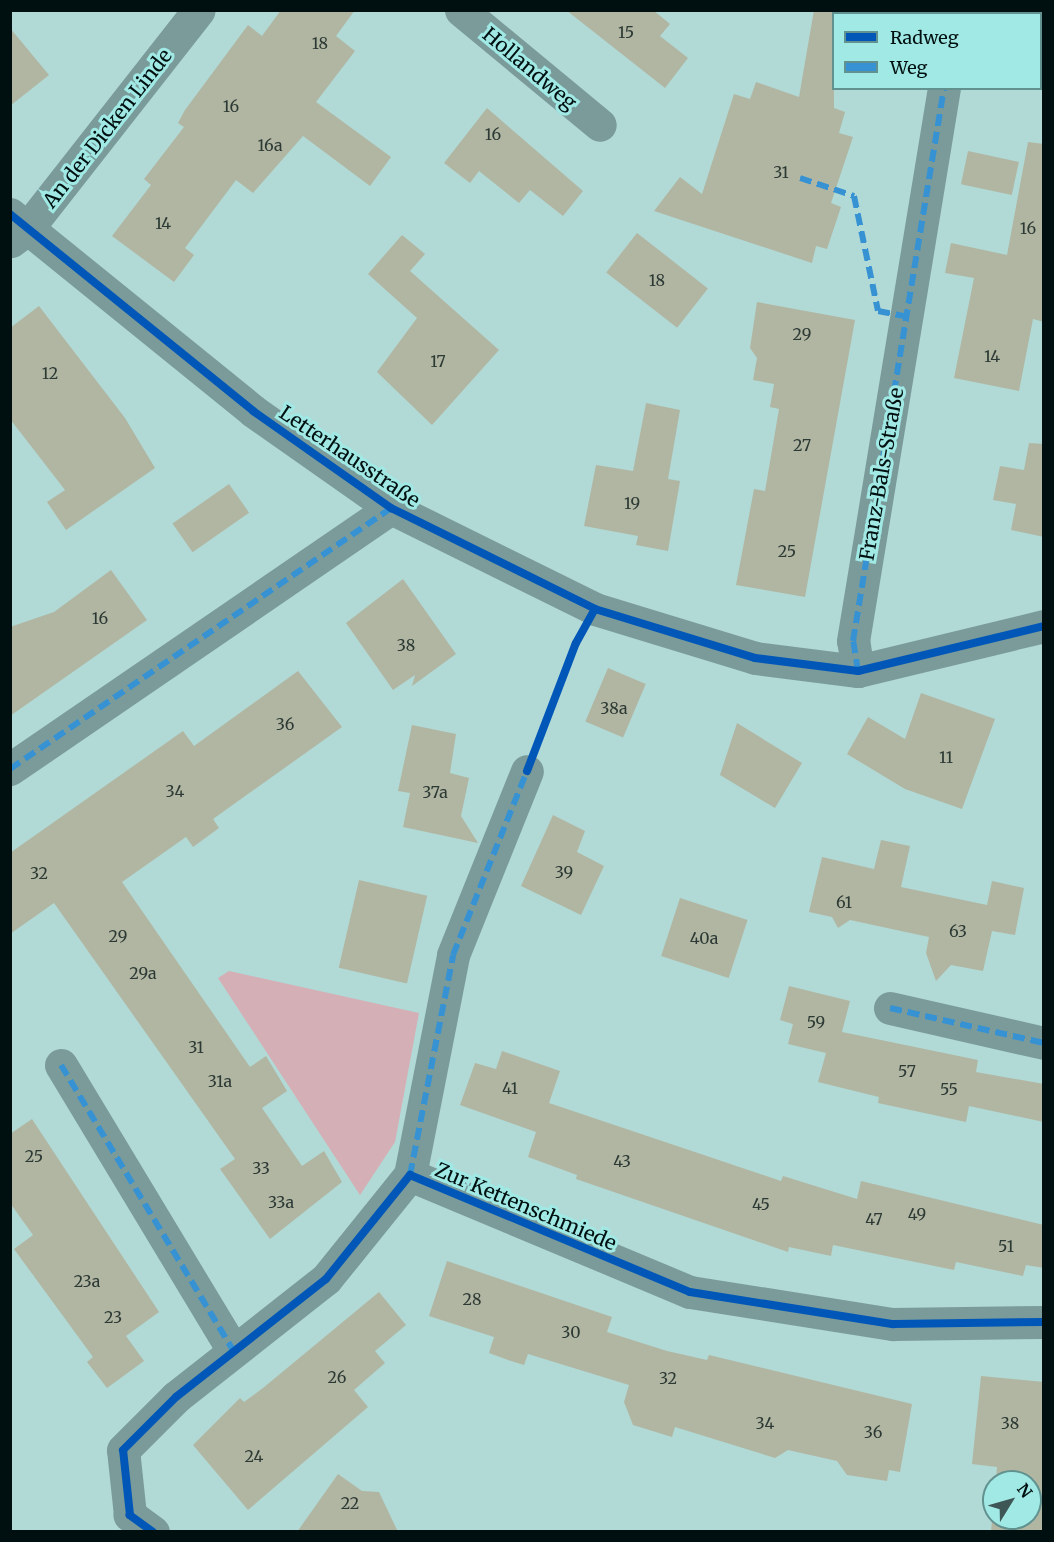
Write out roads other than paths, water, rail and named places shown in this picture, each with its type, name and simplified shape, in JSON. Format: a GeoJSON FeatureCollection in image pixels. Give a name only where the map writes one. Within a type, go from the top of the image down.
{"type":"FeatureCollection","features":[{"type":"Feature","properties":{"kind":"street","name":"An der Dicken Linde"},"geometry":{"type":"LineString","coordinates":[[16,228],[199,10]]}},
{"type":"Feature","properties":{"kind":"street","name":"Hollandweg"},"geometry":{"type":"LineString","coordinates":[[461,10],[600,125]]}},
{"type":"Feature","properties":{"kind":"street","name":"Franz-Bals-Straße"},"geometry":{"type":"LineString","coordinates":[[858,671],[853,640],[944,90]]}},
{"type":"Feature","properties":{"kind":"street","name":"Letterhausstraße"},"geometry":{"type":"LineString","coordinates":[[16,228],[253,411],[391,508],[595,609],[755,658],[858,671]]}},
{"type":"Feature","properties":{"kind":"street","name":"Letterhausstraße"},"geometry":{"type":"LineString","coordinates":[[10,769],[391,508]]}},
{"type":"Feature","properties":{"kind":"street"},"geometry":{"type":"LineString","coordinates":[[858,671],[1044,626]]}},
{"type":"Feature","properties":{"kind":"street","name":"Zur Kettenschmiede"},"geometry":{"type":"LineString","coordinates":[[153,1532],[130,1515],[123,1450],[233,1350],[326,1280],[410,1175],[453,955],[527,771]]}},
{"type":"Feature","properties":{"kind":"street"},"geometry":{"type":"LineString","coordinates":[[890,1008],[1044,1043]]}},
{"type":"Feature","properties":{"kind":"street"},"geometry":{"type":"LineString","coordinates":[[61,1065],[233,1350]]}},
{"type":"Feature","properties":{"kind":"street","name":"Zur Kettenschmiede"},"geometry":{"type":"LineString","coordinates":[[410,1175],[690,1292],[893,1324],[1044,1322]]}}]}
